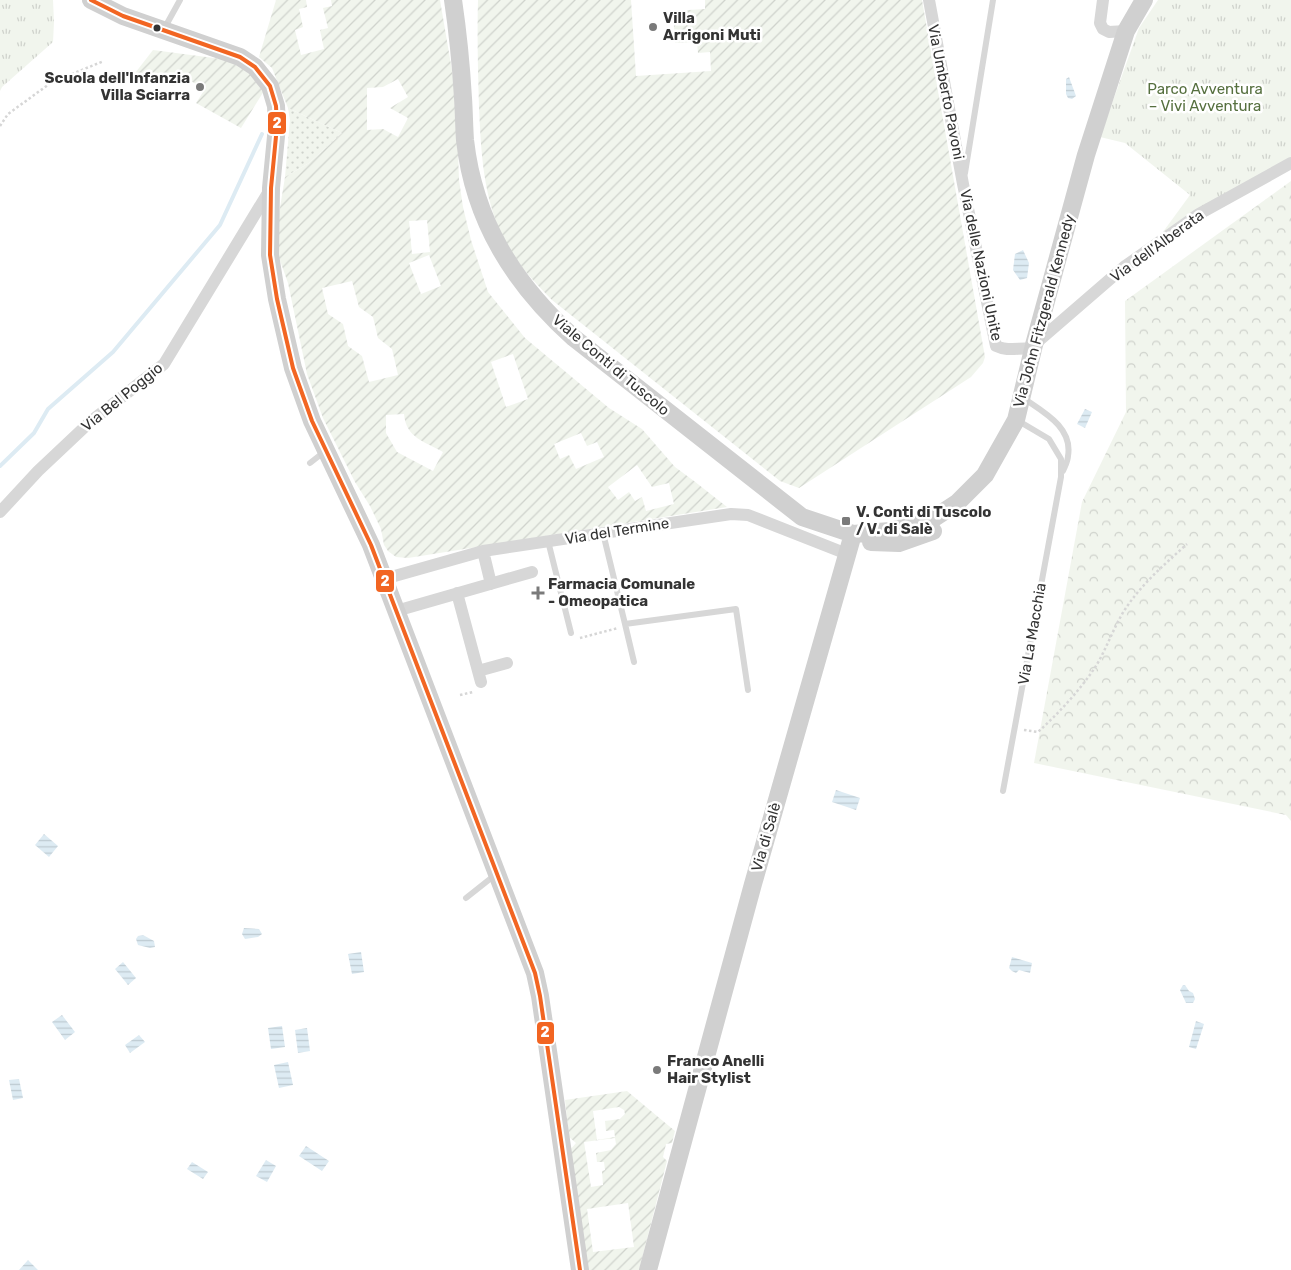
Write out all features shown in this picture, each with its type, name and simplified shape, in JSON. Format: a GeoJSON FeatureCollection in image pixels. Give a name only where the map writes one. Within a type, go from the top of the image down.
{"type":"FeatureCollection","features":[{"type":"Feature","properties":{"kind":"main road"},"geometry":{"type":"LineString","coordinates":[[91,0],[124,16],[240,57],[255,67],[267,80],[274,98],[277,126],[271,188],[270,250],[277,298],[297,382],[368,538],[539,987],[580,1270]]}},
{"type":"Feature","properties":{"kind":"main road","name":"Viale Conti di Tuscolo"},"geometry":{"type":"LineString","coordinates":[[453,0],[461,62],[465,139],[471,175],[486,221],[507,260],[537,300],[574,338],[802,518],[827,533],[850,543]]}},
{"type":"Feature","properties":{"kind":"main road","name":"Via John Fitzgerald Kennedy"},"geometry":{"type":"LineString","coordinates":[[850,543],[899,543],[940,529],[963,513],[995,479],[1010,449],[1033,347],[1086,155],[1126,31],[1144,0]]}},
{"type":"Feature","properties":{"kind":"main road","name":"Via di Salè"},"geometry":{"type":"LineString","coordinates":[[648,1270],[685,1142],[755,875],[850,543]]}},
{"type":"Feature","properties":{"kind":"street","name":"Via Umberto Pavoni"},"geometry":{"type":"LineString","coordinates":[[929,0],[963,184]]}},
{"type":"Feature","properties":{"kind":"street"},"geometry":{"type":"LineString","coordinates":[[1103,0],[1100,23],[1103,29],[1109,32],[1126,31]]}},
{"type":"Feature","properties":{"kind":"street","name":"Via dell'Alberata"},"geometry":{"type":"LineString","coordinates":[[1033,347],[1124,267],[1199,214],[1291,163]]}},
{"type":"Feature","properties":{"kind":"street","name":"Via delle Nazioni Unite"},"geometry":{"type":"LineString","coordinates":[[963,184],[996,346],[1011,350],[1033,347]]}},
{"type":"Feature","properties":{"kind":"street","name":"Via Bel Poggio"},"geometry":{"type":"LineString","coordinates":[[0,512],[38,471],[90,422],[164,364],[271,188]]}},
{"type":"Feature","properties":{"kind":"street","name":"Via del Termine"},"geometry":{"type":"LineString","coordinates":[[384,579],[482,551],[719,515],[748,515],[850,543]]}},
{"type":"Feature","properties":{"kind":"street"},"geometry":{"type":"LineString","coordinates":[[482,551],[491,584]]}},
{"type":"Feature","properties":{"kind":"street"},"geometry":{"type":"LineString","coordinates":[[396,611],[532,572]]}},
{"type":"Feature","properties":{"kind":"street"},"geometry":{"type":"LineString","coordinates":[[457,593],[479,676],[507,663]]}},
{"type":"Feature","properties":{"kind":"lane"},"geometry":{"type":"LineString","coordinates":[[164,31],[180,0]]}},
{"type":"Feature","properties":{"kind":"lane","name":"Via delle Nazioni Unite"},"geometry":{"type":"LineString","coordinates":[[963,184],[993,0]]}},
{"type":"Feature","properties":{"kind":"lane","name":"Via La Macchia"},"geometry":{"type":"LineString","coordinates":[[1021,397],[1051,417],[1067,434],[1069,456],[1061,477]]}},
{"type":"Feature","properties":{"kind":"lane","name":"Via La Macchia"},"geometry":{"type":"LineString","coordinates":[[1002,791],[1061,477],[1061,459],[1048,439],[1016,420]]}},
{"type":"Feature","properties":{"kind":"lane"},"geometry":{"type":"LineString","coordinates":[[310,463],[327,450]]}},
{"type":"Feature","properties":{"kind":"lane"},"geometry":{"type":"LineString","coordinates":[[602,533],[634,662]]}},
{"type":"Feature","properties":{"kind":"lane"},"geometry":{"type":"LineString","coordinates":[[548,541],[572,637]]}},
{"type":"Feature","properties":{"kind":"lane"},"geometry":{"type":"LineString","coordinates":[[625,624],[736,609],[748,690]]}},
{"type":"Feature","properties":{"kind":"lane"},"geometry":{"type":"LineString","coordinates":[[466,898],[496,874]]}},
{"type":"Feature","properties":{"kind":"path"},"geometry":{"type":"LineString","coordinates":[[0,126],[8,114],[52,82],[104,61]]}},
{"type":"Feature","properties":{"kind":"path"},"geometry":{"type":"LineString","coordinates":[[1015,729],[1038,732],[1050,721],[1096,666],[1127,606],[1142,586],[1187,544]]}},
{"type":"Feature","properties":{"kind":"path"},"geometry":{"type":"LineString","coordinates":[[572,637],[612,630]]}},
{"type":"Feature","properties":{"kind":"path"},"geometry":{"type":"LineString","coordinates":[[460,695],[466,694]]}},
{"type":"Feature","properties":{"kind":"green space"},"geometry":{"type":"Polygon","coordinates":[[[0,0],[53,0],[54,22],[53,42],[2,87],[0,91],[0,0]]]}},
{"type":"Feature","properties":{"kind":"green space"},"geometry":{"type":"Polygon","coordinates":[[[276,0],[306,0],[307,7],[299,9],[303,27],[295,30],[301,55],[324,49],[320,30],[328,28],[323,8],[332,6],[331,0],[440,0],[456,94],[459,180],[463,207],[471,240],[488,292],[525,338],[609,408],[642,429],[675,467],[727,507],[408,558],[396,557],[388,551],[384,545],[381,529],[370,506],[355,482],[323,418],[307,374],[288,283],[277,252],[277,226],[285,177],[309,163],[342,133],[288,108],[272,68],[259,57],[276,0]],[[398,79],[383,87],[367,88],[367,130],[383,129],[398,137],[408,118],[390,108],[408,97],[398,79]],[[427,220],[409,221],[412,254],[430,252],[427,220]],[[429,255],[409,263],[421,294],[441,286],[429,255]],[[352,281],[322,288],[328,314],[343,324],[348,346],[362,356],[369,382],[398,375],[392,349],[378,338],[373,317],[359,307],[352,281]],[[513,354],[491,362],[506,407],[528,399],[513,354]],[[404,414],[386,415],[386,433],[397,452],[433,471],[443,452],[412,434],[405,422],[404,414]],[[581,433],[554,444],[560,459],[569,455],[576,469],[604,457],[597,442],[587,446],[581,433]],[[637,465],[608,487],[618,500],[629,492],[635,501],[642,497],[646,511],[674,504],[669,483],[652,487],[637,465]]]}},
{"type":"Feature","properties":{"kind":"green space","name":"Villa Arrigoni Muti"},"geometry":{"type":"Polygon","coordinates":[[[478,0],[631,0],[636,76],[711,71],[710,52],[698,53],[697,42],[675,43],[673,11],[705,9],[705,0],[922,0],[985,357],[983,363],[971,377],[799,488],[780,481],[552,300],[531,278],[513,254],[496,222],[484,173],[479,107],[478,0]]]}},
{"type":"Feature","properties":{"kind":"green space","name":"Parco Avventura – Vivi Avventura"},"geometry":{"type":"Polygon","coordinates":[[[1158,0],[1291,0],[1291,162],[1160,236],[1190,195],[1125,143],[1100,137],[1139,28],[1158,0]]]}},
{"type":"Feature","properties":{"kind":"green space","name":"Scuola dell'Infanzia Villa Sciarra"},"geometry":{"type":"Polygon","coordinates":[[[153,50],[229,60],[247,69],[264,91],[241,128],[196,103],[205,89],[180,75],[174,86],[132,77],[153,50]]]}},
{"type":"Feature","properties":{"kind":"green space"},"geometry":{"type":"Polygon","coordinates":[[[288,108],[342,133],[309,163],[285,177],[290,120],[288,108]]]}},
{"type":"Feature","properties":{"kind":"green space"},"geometry":{"type":"Polygon","coordinates":[[[1291,181],[1291,821],[1286,815],[1034,763],[1082,502],[1126,412],[1125,301],[1291,181]]]}},
{"type":"Feature","properties":{"kind":"green space"},"geometry":{"type":"Polygon","coordinates":[[[627,1091],[675,1131],[672,1143],[666,1144],[663,1157],[667,1161],[639,1270],[585,1270],[570,1150],[576,1143],[569,1137],[565,1100],[627,1091]],[[619,1107],[593,1111],[597,1140],[615,1137],[614,1130],[606,1131],[605,1121],[620,1119],[625,1114],[624,1110],[619,1107]],[[615,1138],[584,1142],[591,1187],[603,1185],[602,1171],[605,1170],[604,1162],[597,1162],[596,1153],[611,1150],[616,1144],[615,1138]],[[628,1203],[587,1209],[593,1252],[634,1247],[628,1203]]]}},
{"type":"Feature","properties":{"kind":"shaded area"},"geometry":{"type":"Polygon","coordinates":[[[1069,77],[1076,96],[1072,99],[1068,98],[1066,94],[1066,79],[1069,77]]]}},
{"type":"Feature","properties":{"kind":"shaded area"},"geometry":{"type":"Polygon","coordinates":[[[1023,250],[1029,263],[1027,278],[1020,280],[1013,270],[1015,254],[1023,250]]]}},
{"type":"Feature","properties":{"kind":"shaded area"},"geometry":{"type":"Polygon","coordinates":[[[1085,409],[1092,412],[1085,428],[1077,424],[1085,409]]]}},
{"type":"Feature","properties":{"kind":"shaded area"},"geometry":{"type":"Polygon","coordinates":[[[836,790],[860,798],[856,810],[832,802],[836,790]]]}},
{"type":"Feature","properties":{"kind":"shaded area"},"geometry":{"type":"Polygon","coordinates":[[[44,834],[58,846],[49,857],[35,845],[44,834]]]}},
{"type":"Feature","properties":{"kind":"shaded area"},"geometry":{"type":"Polygon","coordinates":[[[244,928],[259,929],[262,934],[258,937],[245,939],[242,934],[244,928]]]}},
{"type":"Feature","properties":{"kind":"shaded area"},"geometry":{"type":"Polygon","coordinates":[[[143,935],[154,941],[155,947],[150,948],[138,945],[136,939],[138,936],[143,935]]]}},
{"type":"Feature","properties":{"kind":"shaded area"},"geometry":{"type":"Polygon","coordinates":[[[361,952],[364,972],[352,974],[348,954],[361,952]]]}},
{"type":"Feature","properties":{"kind":"shaded area"},"geometry":{"type":"Polygon","coordinates":[[[1012,957],[1032,963],[1030,973],[1019,970],[1016,973],[1012,971],[1009,968],[1012,957]]]}},
{"type":"Feature","properties":{"kind":"shaded area"},"geometry":{"type":"Polygon","coordinates":[[[123,962],[136,978],[128,985],[115,969],[123,962]]]}},
{"type":"Feature","properties":{"kind":"shaded area"},"geometry":{"type":"Polygon","coordinates":[[[1183,985],[1193,993],[1195,999],[1193,1003],[1186,1003],[1180,990],[1183,985]]]}},
{"type":"Feature","properties":{"kind":"shaded area"},"geometry":{"type":"Polygon","coordinates":[[[62,1015],[75,1032],[65,1040],[52,1022],[62,1015]]]}},
{"type":"Feature","properties":{"kind":"shaded area"},"geometry":{"type":"Polygon","coordinates":[[[1196,1021],[1204,1024],[1196,1049],[1189,1047],[1196,1021]]]}},
{"type":"Feature","properties":{"kind":"shaded area"},"geometry":{"type":"Polygon","coordinates":[[[282,1026],[285,1047],[271,1049],[268,1028],[282,1026]]]}},
{"type":"Feature","properties":{"kind":"shaded area"},"geometry":{"type":"Polygon","coordinates":[[[307,1028],[310,1051],[298,1053],[295,1030],[307,1028]]]}},
{"type":"Feature","properties":{"kind":"shaded area"},"geometry":{"type":"Polygon","coordinates":[[[139,1035],[145,1042],[130,1053],[125,1045],[139,1035]]]}},
{"type":"Feature","properties":{"kind":"shaded area"},"geometry":{"type":"Polygon","coordinates":[[[288,1062],[293,1085],[279,1088],[274,1065],[288,1062]]]}},
{"type":"Feature","properties":{"kind":"shaded area"},"geometry":{"type":"Polygon","coordinates":[[[19,1079],[23,1098],[13,1100],[9,1080],[19,1079]]]}},
{"type":"Feature","properties":{"kind":"shaded area"},"geometry":{"type":"Polygon","coordinates":[[[306,1146],[329,1161],[322,1171],[299,1156],[306,1146]]]}},
{"type":"Feature","properties":{"kind":"shaded area"},"geometry":{"type":"Polygon","coordinates":[[[266,1160],[276,1166],[267,1182],[256,1176],[266,1160]]]}},
{"type":"Feature","properties":{"kind":"shaded area"},"geometry":{"type":"Polygon","coordinates":[[[192,1162],[208,1172],[203,1179],[187,1169],[192,1162]]]}},
{"type":"Feature","properties":{"kind":"shaded area"},"geometry":{"type":"Polygon","coordinates":[[[28,1260],[38,1270],[19,1270],[28,1260]]]}},
{"type":"Feature","properties":{"kind":"waterway"},"geometry":{"type":"LineString","coordinates":[[0,466],[34,433],[48,409],[113,352],[220,225],[262,134]]}},
{"type":"Feature","properties":{"kind":"transit line","name":"2"},"geometry":{"type":"LineString","coordinates":[[91,0],[123,16],[240,57],[255,67],[270,86],[276,106],[277,126],[271,188],[270,255],[277,299],[293,368],[312,421],[371,545],[535,973],[580,1270]]}},
{"type":"Feature","properties":{"kind":"place","name":"Villa Arrigoni Muti"},"geometry":{"type":"Point","coordinates":[653,27]}},
{"type":"Feature","properties":{"kind":"place","name":"Scuola dell'Infanzia Villa Sciarra"},"geometry":{"type":"Point","coordinates":[200,87]}},
{"type":"Feature","properties":{"kind":"place","name":"V. Conti di Tuscolo / V. di Salè"},"geometry":{"type":"Point","coordinates":[846,521]}},
{"type":"Feature","properties":{"kind":"place","name":"Farmacia Comunale - Omeopatica"},"geometry":{"type":"Point","coordinates":[538,593]}},
{"type":"Feature","properties":{"kind":"place","name":"Franco Anelli Hair Stylist"},"geometry":{"type":"Point","coordinates":[657,1070]}}]}
